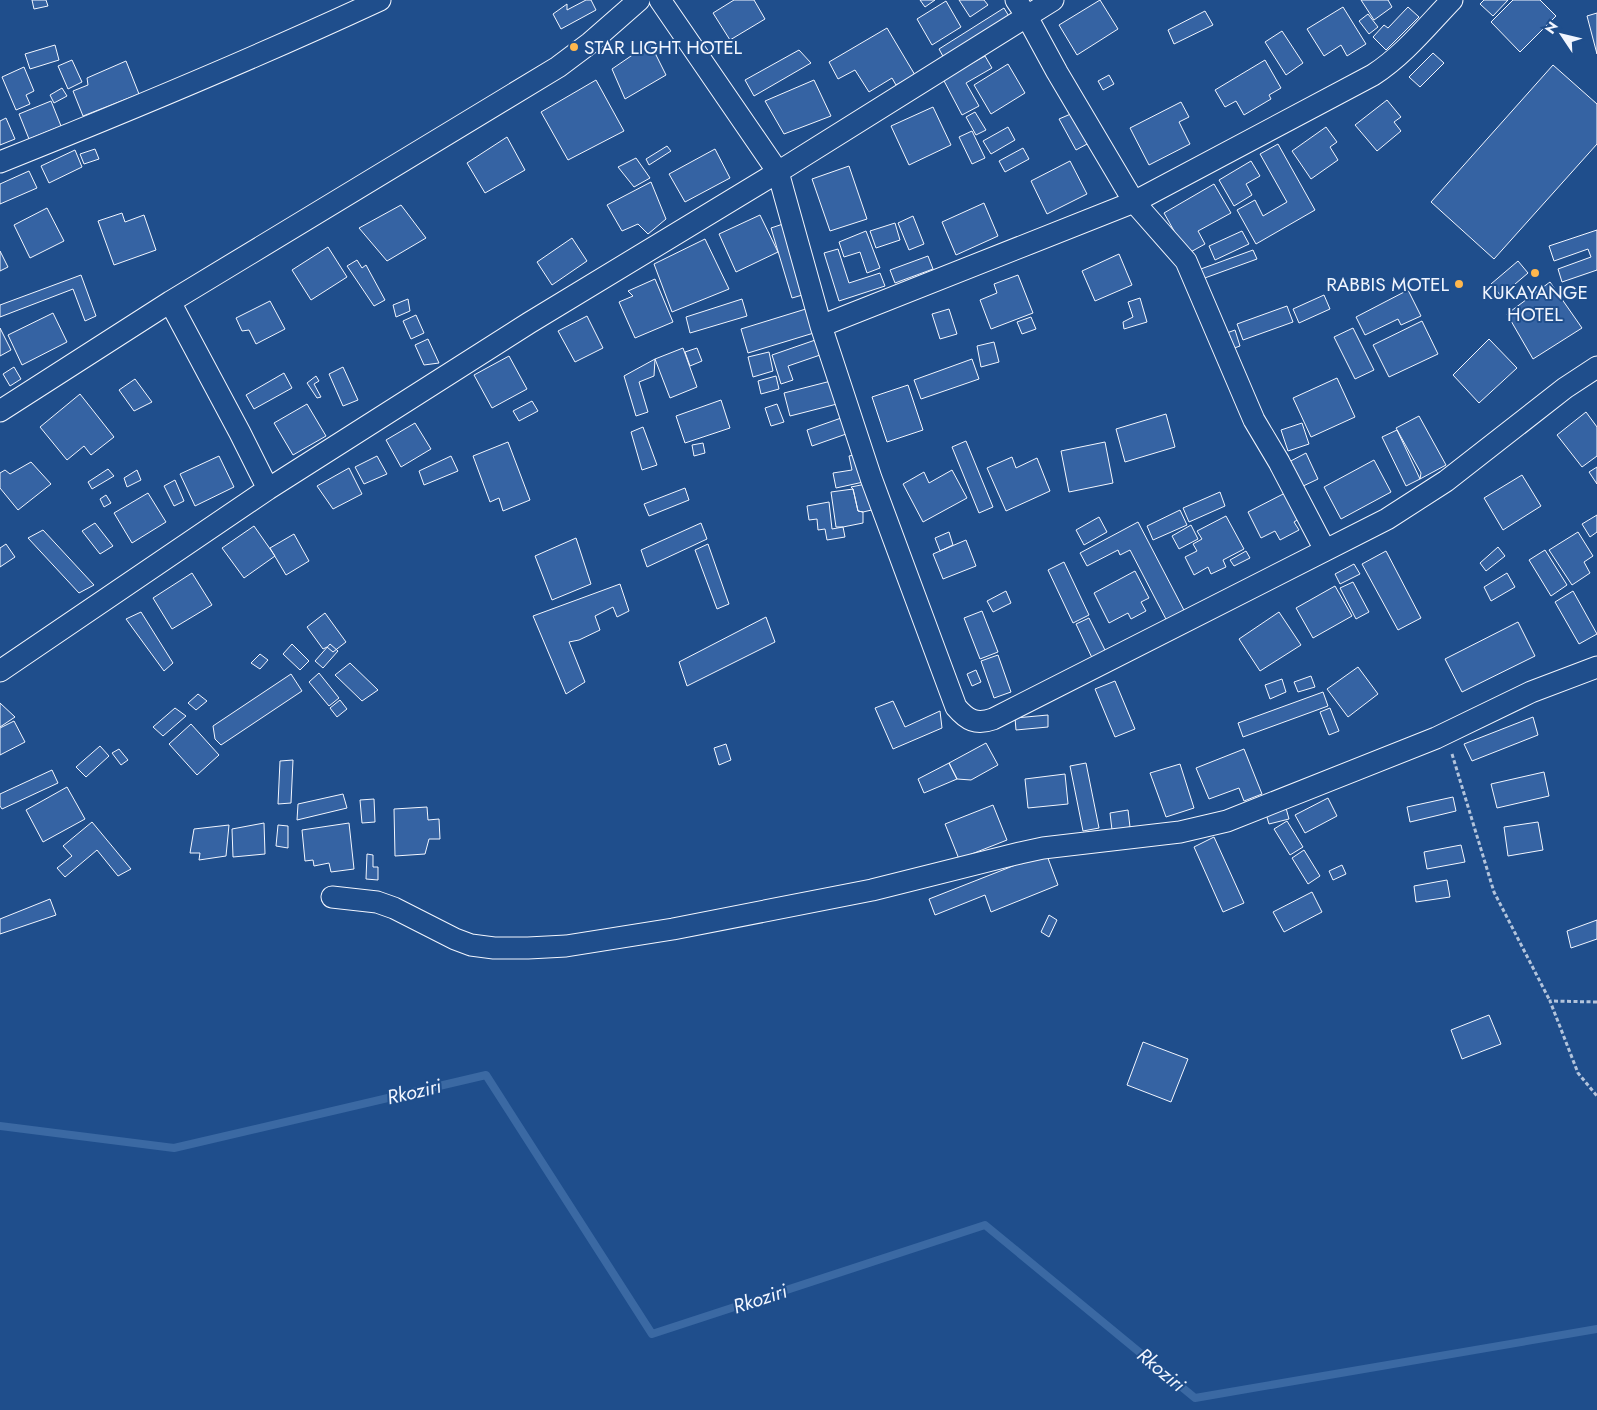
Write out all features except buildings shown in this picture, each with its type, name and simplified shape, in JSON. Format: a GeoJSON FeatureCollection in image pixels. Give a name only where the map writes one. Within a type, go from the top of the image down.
{"type":"FeatureCollection","features":[{"type":"Feature","properties":{"kind":"street"},"geometry":{"type":"LineString","coordinates":[[0,162],[294,40],[380,0]]}},
{"type":"Feature","properties":{"kind":"street"},"geometry":{"type":"LineString","coordinates":[[0,411],[170,302],[558,67],[639,0]]}},
{"type":"Feature","properties":{"kind":"street"},"geometry":{"type":"LineString","coordinates":[[660,0],[778,172],[821,326],[871,478],[956,707],[970,720],[980,722],[993,719],[1387,519],[1446,481],[1565,388],[1597,367]]}},
{"type":"Feature","properties":{"kind":"street"},"geometry":{"type":"LineString","coordinates":[[0,671],[268,489],[529,323],[778,172],[1021,8],[1053,0]]}},
{"type":"Feature","properties":{"kind":"street"},"geometry":{"type":"LineString","coordinates":[[821,326],[1134,202],[1374,75],[1402,54],[1452,0]]}},
{"type":"Feature","properties":{"kind":"street"},"geometry":{"type":"LineString","coordinates":[[1021,8],[1134,202],[1186,261],[1254,420],[1279,462],[1325,550]]}},
{"type":"Feature","properties":{"kind":"street"},"geometry":{"type":"LineString","coordinates":[[170,302],[240,432],[268,489]]}},
{"type":"Feature","properties":{"kind":"street"},"geometry":{"type":"LineString","coordinates":[[332,896],[377,902],[394,908],[455,939],[471,945],[494,948],[566,946],[673,929],[872,890],[1043,848],[1180,832],[1226,821],[1446,734],[1531,692],[1597,667]]}},
{"type":"Feature","properties":{"kind":"path"},"geometry":{"type":"LineString","coordinates":[[1446,734],[1494,892],[1550,1001],[1578,1073],[1597,1096]]}},
{"type":"Feature","properties":{"kind":"path"},"geometry":{"type":"LineString","coordinates":[[1550,1001],[1597,1002]]}},
{"type":"Feature","properties":{"kind":"waterway","name":"Rkoziri"},"geometry":{"type":"LineString","coordinates":[[0,1126],[174,1148],[486,1075],[652,1334],[985,1225],[1195,1398],[1597,1329]]}},
{"type":"Feature","properties":{"kind":"place","name":"STAR LIGHT HOTEL"},"geometry":{"type":"Point","coordinates":[574,47]}},
{"type":"Feature","properties":{"kind":"place","name":"KUKAYANGE HOTEL"},"geometry":{"type":"Point","coordinates":[1535,273]}},
{"type":"Feature","properties":{"kind":"place","name":"RABBIS MOTEL"},"geometry":{"type":"Point","coordinates":[1459,284]}}]}
